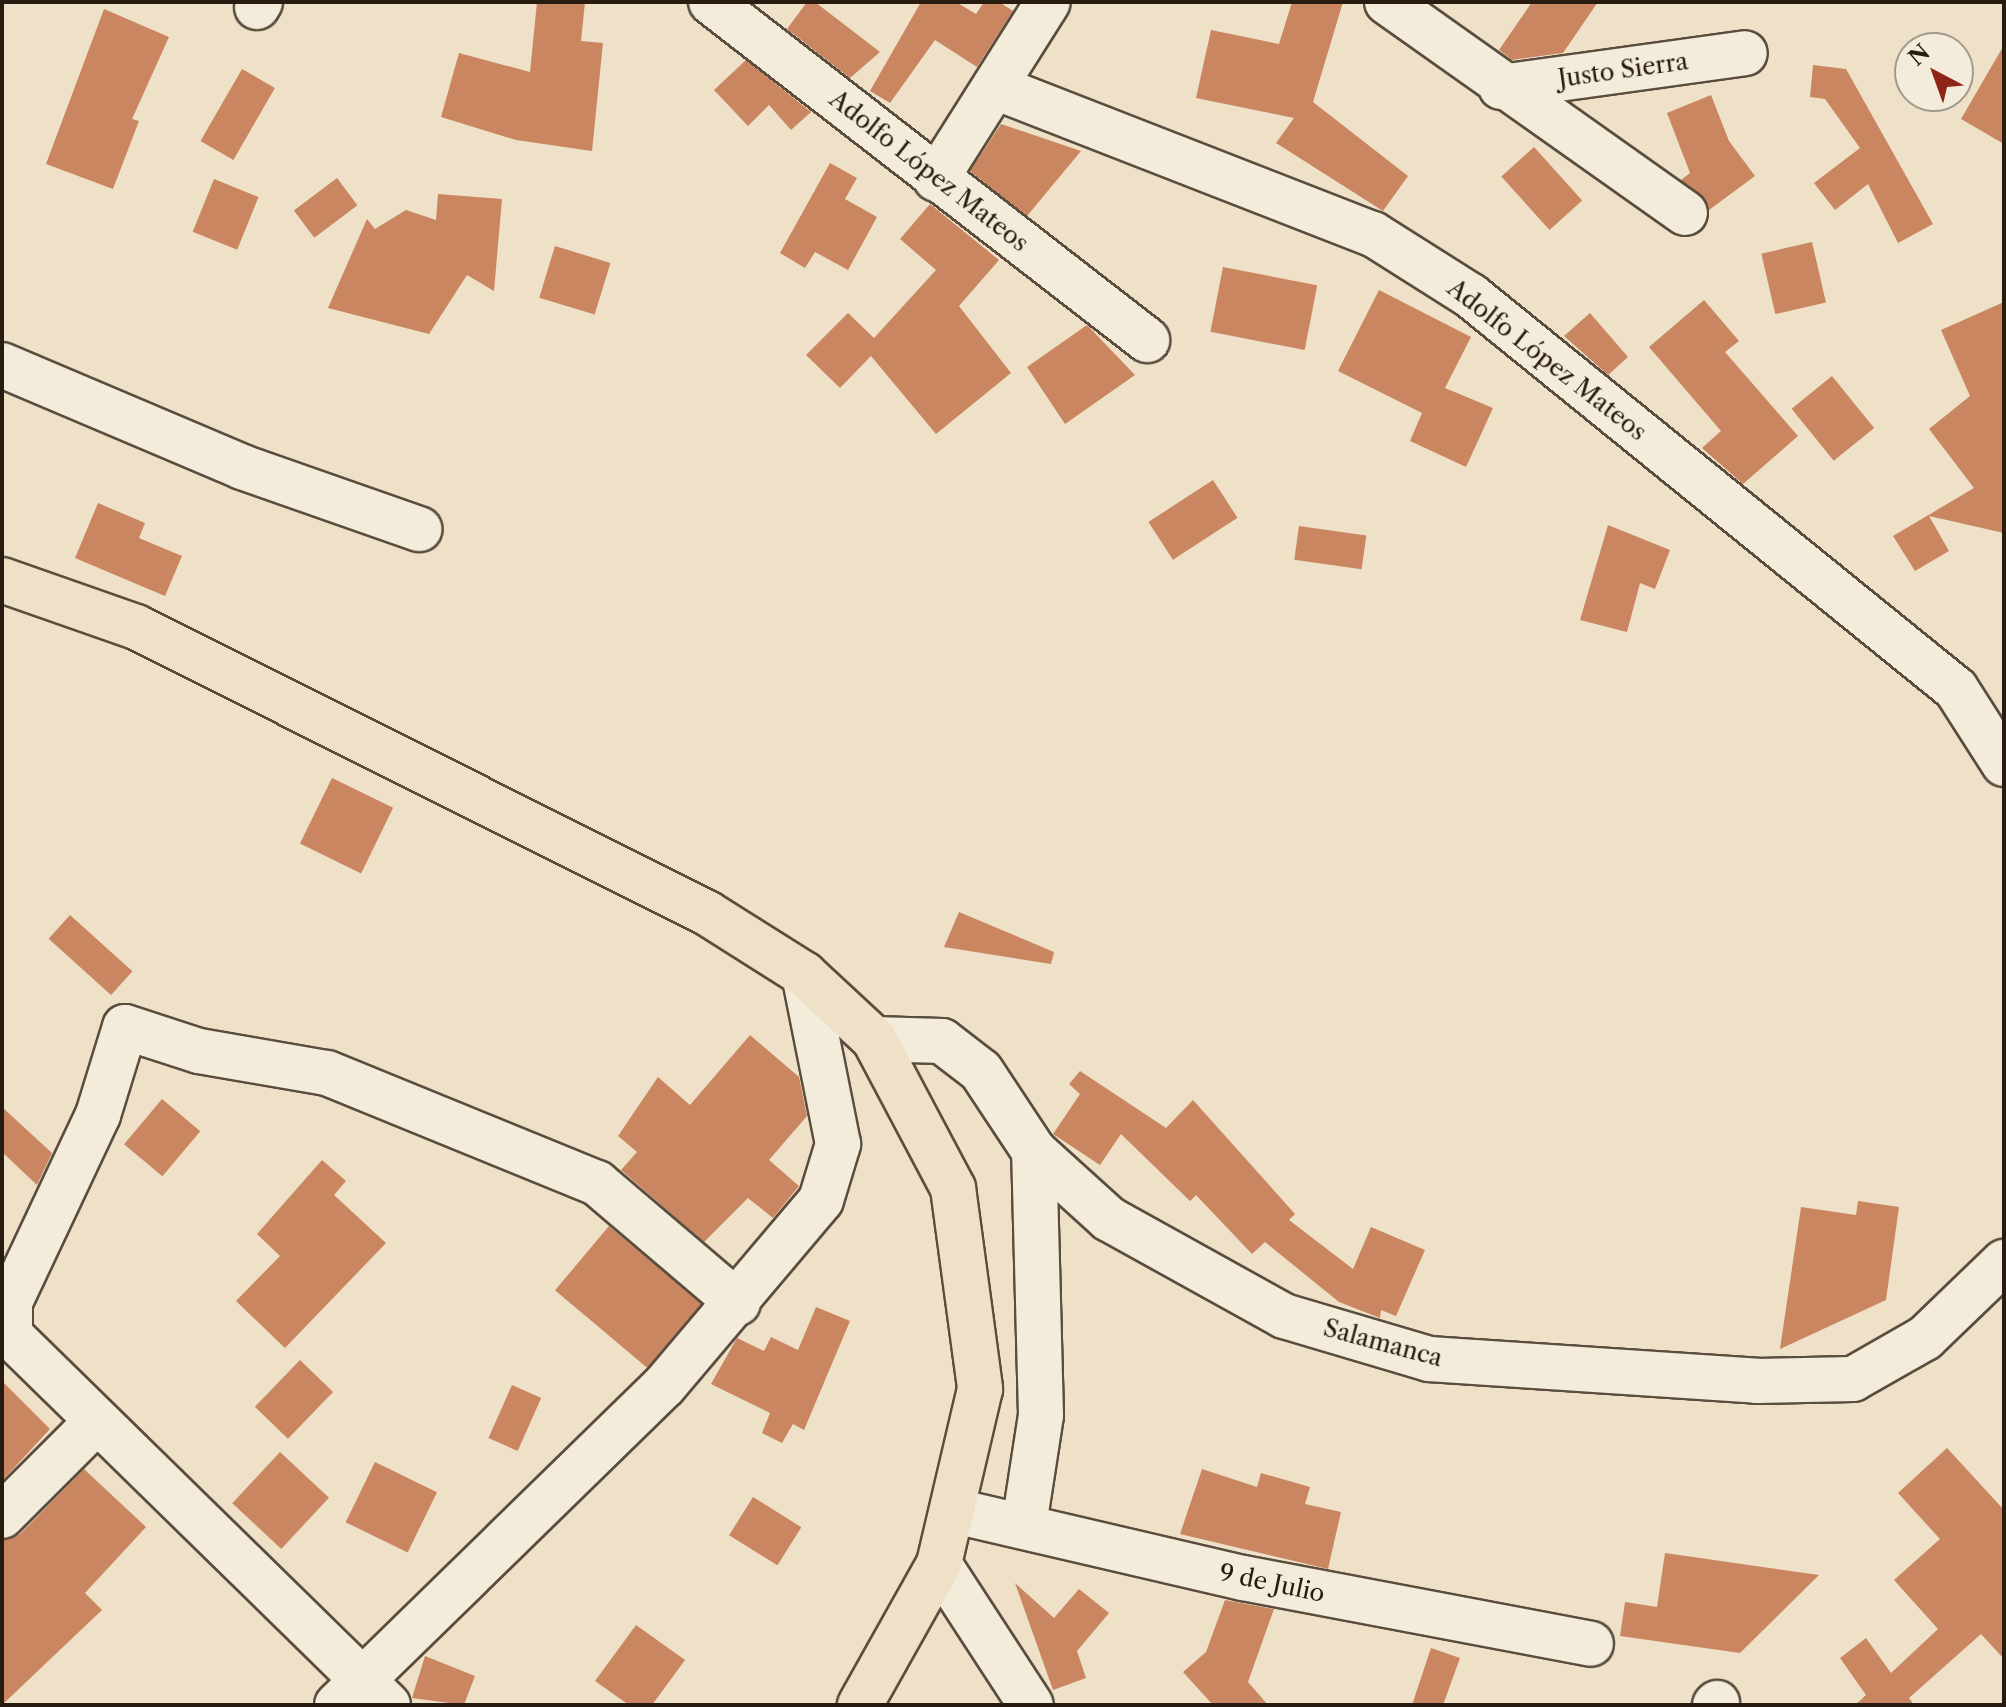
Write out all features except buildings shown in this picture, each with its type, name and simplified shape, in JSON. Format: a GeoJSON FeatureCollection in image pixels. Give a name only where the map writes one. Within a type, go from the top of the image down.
{"type":"FeatureCollection","features":[{"type":"Feature","properties":{"kind":"highway"},"geometry":{"type":"LineString","coordinates":[[2,580],[136,627],[707,913],[804,974],[874,1039],[953,1188],[980,1389],[955,1511],[939,1564],[860,1705]]}},
{"type":"Feature","properties":{"kind":"street","name":"Adolfo López Mateos"},"geometry":{"type":"LineString","coordinates":[[711,2],[1147,340]]}},
{"type":"Feature","properties":{"kind":"street"},"geometry":{"type":"LineString","coordinates":[[936,179],[1048,2]]}},
{"type":"Feature","properties":{"kind":"street","name":"Justo Sierra"},"geometry":{"type":"LineString","coordinates":[[1387,2],[1501,87],[1685,213]]}},
{"type":"Feature","properties":{"kind":"street","name":"Justo Sierra"},"geometry":{"type":"LineString","coordinates":[[1501,87],[1745,53]]}},
{"type":"Feature","properties":{"kind":"street","name":"Adolfo López Mateos"},"geometry":{"type":"LineString","coordinates":[[995,87],[1373,234],[1471,296],[1956,689],[2004,764]]}},
{"type":"Feature","properties":{"kind":"street"},"geometry":{"type":"LineString","coordinates":[[2,365],[242,467],[419,529]]}},
{"type":"Feature","properties":{"kind":"street"},"geometry":{"type":"LineString","coordinates":[[738,1303],[597,1183],[327,1073],[199,1051],[125,1027],[98,1115],[10,1302],[10,1335],[97,1421],[362,1698],[738,1303],[821,1200],[838,1144],[804,974]]}},
{"type":"Feature","properties":{"kind":"street","name":"Salamanca"},"geometry":{"type":"LineString","coordinates":[[874,1039],[942,1041],[981,1071],[1034,1151],[1109,1219],[1284,1316],[1429,1359],[1757,1381],[1853,1379],[1925,1338],[2004,1262]]}},
{"type":"Feature","properties":{"kind":"street"},"geometry":{"type":"LineString","coordinates":[[1024,1525],[1041,1415],[1034,1151]]}},
{"type":"Feature","properties":{"kind":"street"},"geometry":{"type":"LineString","coordinates":[[2,1516],[97,1421]]}},
{"type":"Feature","properties":{"kind":"street","name":"9 de Julio"},"geometry":{"type":"LineString","coordinates":[[955,1511],[1243,1578],[1591,1644]]}},
{"type":"Feature","properties":{"kind":"street"},"geometry":{"type":"LineString","coordinates":[[939,1564],[1031,1705]]}}]}
